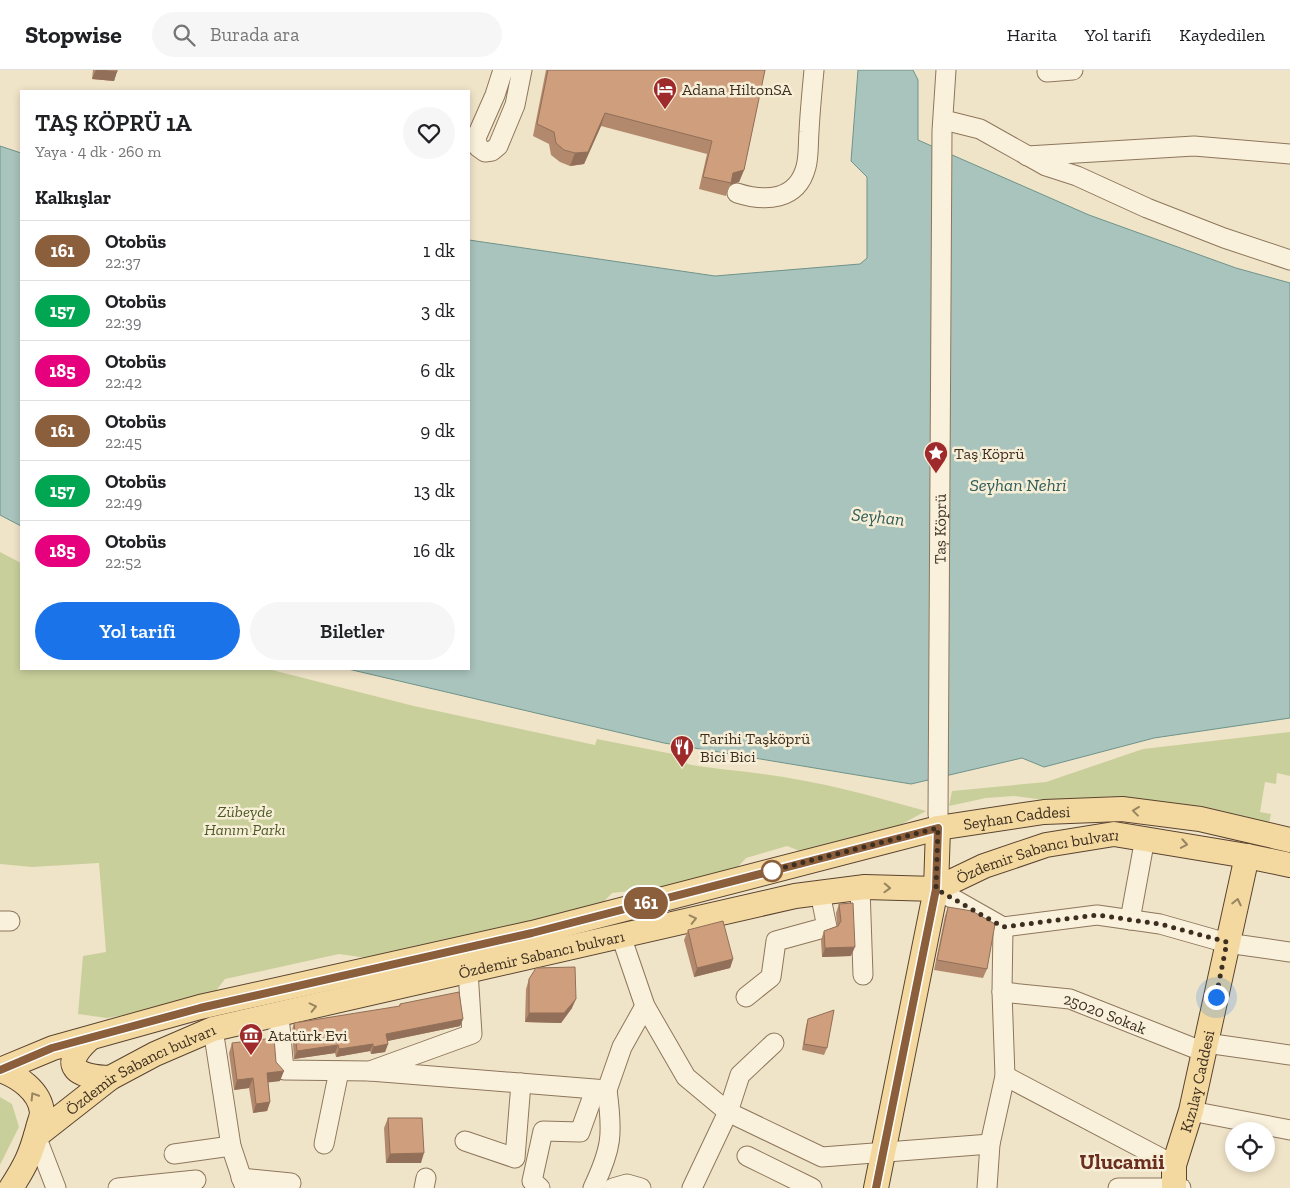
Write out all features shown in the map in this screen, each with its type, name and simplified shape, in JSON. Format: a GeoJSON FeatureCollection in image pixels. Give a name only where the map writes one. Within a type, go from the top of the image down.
{"type":"FeatureCollection","features":[{"type":"Feature","properties":{"kind":"main road","name":"Seyhan Caddesi"},"geometry":{"type":"LineString","coordinates":[[0,1070],[52,1048],[88,1040],[200,1008],[532,933],[939,816],[1122,809],[1200,819],[1290,840]]}},
{"type":"Feature","properties":{"kind":"main road"},"geometry":{"type":"LineString","coordinates":[[876,1188],[936,889],[939,816]]}},
{"type":"Feature","properties":{"kind":"main road","name":"Özdemir Sabancı bulvarı"},"geometry":{"type":"LineString","coordinates":[[36,1136],[110,1078],[155,1054],[213,1029],[795,896],[860,888],[936,889],[984,866],[1046,845],[1114,834],[1290,865]]}},
{"type":"Feature","properties":{"kind":"main road","name":"Kızılay Caddesi"},"geometry":{"type":"LineString","coordinates":[[1176,1182],[1247,856]]}},
{"type":"Feature","properties":{"kind":"main road"},"geometry":{"type":"LineString","coordinates":[[88,1040],[76,1052],[73,1062],[79,1073],[88,1077],[110,1078]]}},
{"type":"Feature","properties":{"kind":"main road"},"geometry":{"type":"LineString","coordinates":[[0,1070],[14,1074],[35,1094],[42,1113],[30,1157],[12,1188]]}},
{"type":"Feature","properties":{"kind":"street"},"geometry":{"type":"LineString","coordinates":[[503,70],[495,96],[476,138],[478,147],[485,152],[492,151],[498,146],[515,104],[522,70]]}},
{"type":"Feature","properties":{"kind":"street"},"geometry":{"type":"LineString","coordinates":[[737,193],[754,199],[771,199],[788,194],[798,183],[806,166],[814,70]]}},
{"type":"Feature","properties":{"kind":"street","name":"Taș Köprü"},"geometry":{"type":"LineString","coordinates":[[939,816],[943,126],[946,70]]}},
{"type":"Feature","properties":{"kind":"street"},"geometry":{"type":"LineString","coordinates":[[1047,72],[1073,70]]}},
{"type":"Feature","properties":{"kind":"street"},"geometry":{"type":"LineString","coordinates":[[943,126],[980,129],[1027,156],[1147,208],[1224,238],[1290,260]]}},
{"type":"Feature","properties":{"kind":"street"},"geometry":{"type":"LineString","coordinates":[[1027,156],[1194,146],[1290,154]]}},
{"type":"Feature","properties":{"kind":"street"},"geometry":{"type":"LineString","coordinates":[[1130,920],[1145,838]]}},
{"type":"Feature","properties":{"kind":"street"},"geometry":{"type":"LineString","coordinates":[[860,888],[864,975]]}},
{"type":"Feature","properties":{"kind":"street"},"geometry":{"type":"LineString","coordinates":[[936,889],[1003,927],[1097,915],[1160,924],[1227,942],[1290,952]]}},
{"type":"Feature","properties":{"kind":"street"},"geometry":{"type":"LineString","coordinates":[[746,997],[771,977],[776,941],[827,927],[820,893]]}},
{"type":"Feature","properties":{"kind":"street"},"geometry":{"type":"LineString","coordinates":[[987,1188],[990,1144],[1005,1076],[1002,992],[1003,927]]}},
{"type":"Feature","properties":{"kind":"street"},"geometry":{"type":"LineString","coordinates":[[621,936],[645,1006],[686,1077],[728,1112],[822,1157],[990,1144]]}},
{"type":"Feature","properties":{"kind":"street"},"geometry":{"type":"LineString","coordinates":[[370,1071],[472,1034],[468,970]]}},
{"type":"Feature","properties":{"kind":"street","name":"25020 Sokak"},"geometry":{"type":"LineString","coordinates":[[1002,992],[1070,999],[1205,1047],[1290,1055]]}},
{"type":"Feature","properties":{"kind":"street"},"geometry":{"type":"LineString","coordinates":[[540,1188],[532,1181],[543,1131],[580,1132],[622,1046],[645,1006]]}},
{"type":"Feature","properties":{"kind":"street"},"geometry":{"type":"LineString","coordinates":[[279,1015],[284,1070],[370,1071],[601,1090]]}},
{"type":"Feature","properties":{"kind":"street"},"geometry":{"type":"LineString","coordinates":[[213,1029],[231,1146],[243,1183],[291,1183]]}},
{"type":"Feature","properties":{"kind":"street"},"geometry":{"type":"LineString","coordinates":[[692,1188],[728,1112],[740,1075],[774,1042]]}},
{"type":"Feature","properties":{"kind":"street"},"geometry":{"type":"LineString","coordinates":[[324,1144],[339,1071]]}},
{"type":"Feature","properties":{"kind":"street"},"geometry":{"type":"LineString","coordinates":[[1005,1076],[1176,1182]]}},
{"type":"Feature","properties":{"kind":"street"},"geometry":{"type":"LineString","coordinates":[[465,1142],[515,1158],[521,1084]]}},
{"type":"Feature","properties":{"kind":"street"},"geometry":{"type":"LineString","coordinates":[[593,1188],[608,1157],[612,1125],[601,1090]]}},
{"type":"Feature","properties":{"kind":"street"},"geometry":{"type":"LineString","coordinates":[[1191,1111],[1290,1130]]}},
{"type":"Feature","properties":{"kind":"street"},"geometry":{"type":"LineString","coordinates":[[36,1136],[56,1188]]}},
{"type":"Feature","properties":{"kind":"street"},"geometry":{"type":"LineString","coordinates":[[174,1154],[231,1146]]}},
{"type":"Feature","properties":{"kind":"street"},"geometry":{"type":"LineString","coordinates":[[747,1156],[812,1188]]}},
{"type":"Feature","properties":{"kind":"street"},"geometry":{"type":"LineString","coordinates":[[118,1188],[196,1180]]}},
{"type":"Feature","properties":{"kind":"street"},"geometry":{"type":"LineString","coordinates":[[1118,1188],[1176,1182]]}},
{"type":"Feature","properties":{"kind":"street"},"geometry":{"type":"LineString","coordinates":[[613,1188],[627,1184],[641,1188]]}},
{"type":"Feature","properties":{"kind":"green space","name":"Zübeyde Hanım Parkı"},"geometry":{"type":"Polygon","coordinates":[[[0,552],[20,562],[20,670],[272,670],[414,706],[595,745],[597,739],[688,757],[687,764],[784,777],[825,785],[926,811],[893,829],[800,851],[787,846],[746,858],[733,872],[676,886],[612,893],[595,911],[374,959],[339,954],[225,979],[209,1000],[107,1018],[78,1014],[83,956],[106,952],[99,863],[32,867],[0,864],[0,552]]]}},
{"type":"Feature","properties":{"kind":"green space"},"geometry":{"type":"Polygon","coordinates":[[[1290,732],[1290,776],[1277,773],[1276,784],[1265,782],[1260,812],[1271,814],[1268,829],[1014,796],[986,798],[949,806],[952,791],[1046,782],[1143,749],[1290,732]]]}},
{"type":"Feature","properties":{"kind":"green space"},"geometry":{"type":"Polygon","coordinates":[[[0,1097],[12,1104],[19,1127],[0,1165],[0,1097]]]}},
{"type":"Feature","properties":{"kind":"water","name":"Seyhan Nehri"},"geometry":{"type":"Polygon","coordinates":[[[858,70],[913,70],[918,80],[918,140],[1089,215],[1236,268],[1290,283],[1290,718],[1154,738],[1044,767],[1022,758],[911,784],[664,743],[352,670],[470,670],[470,240],[715,276],[860,264],[867,258],[867,177],[851,161],[858,70]]]}},
{"type":"Feature","properties":{"kind":"water"},"geometry":{"type":"Polygon","coordinates":[[[0,146],[20,153],[20,525],[0,515],[0,146]]]}},
{"type":"Feature","properties":{"kind":"building"},"geometry":{"type":"Polygon","coordinates":[[[99,70],[117,70],[117,72],[99,70]]]}},
{"type":"Feature","properties":{"kind":"building"},"geometry":{"type":"Polygon","coordinates":[[[548,70],[765,70],[744,170],[733,173],[731,183],[703,177],[712,141],[605,113],[588,152],[575,153],[564,150],[556,143],[554,132],[537,124],[548,70]]]}},
{"type":"Feature","properties":{"kind":"building"},"geometry":{"type":"Polygon","coordinates":[[[853,903],[855,947],[825,948],[824,931],[838,926],[841,921],[839,904],[853,903]]]}},
{"type":"Feature","properties":{"kind":"building"},"geometry":{"type":"Polygon","coordinates":[[[948,907],[972,911],[995,924],[987,969],[937,960],[948,907]]]}},
{"type":"Feature","properties":{"kind":"building"},"geometry":{"type":"Polygon","coordinates":[[[723,921],[733,959],[697,968],[688,930],[723,921]]]}},
{"type":"Feature","properties":{"kind":"building"},"geometry":{"type":"Polygon","coordinates":[[[575,967],[576,999],[564,1013],[529,1013],[529,979],[536,968],[575,967]]]}},
{"type":"Feature","properties":{"kind":"building"},"geometry":{"type":"Polygon","coordinates":[[[459,992],[463,1019],[386,1034],[388,1044],[373,1047],[373,1044],[339,1049],[338,1045],[297,1051],[294,1023],[400,1006],[400,1004],[459,992]]]}},
{"type":"Feature","properties":{"kind":"building"},"geometry":{"type":"Polygon","coordinates":[[[834,1010],[827,1048],[804,1044],[808,1019],[834,1010]]]}},
{"type":"Feature","properties":{"kind":"building"},"geometry":{"type":"Polygon","coordinates":[[[274,1038],[276,1062],[284,1071],[267,1073],[270,1102],[256,1104],[253,1078],[237,1080],[232,1043],[274,1038]]]}},
{"type":"Feature","properties":{"kind":"building"},"geometry":{"type":"Polygon","coordinates":[[[388,1118],[422,1118],[424,1153],[390,1154],[388,1118]]]}},
{"type":"Feature","properties":{"kind":"bus line","name":"161"},"geometry":{"type":"LineString","coordinates":[[0,1070],[52,1048],[88,1040],[200,1008],[532,933],[938,828],[936,889],[876,1188]]}},
{"type":"Feature","properties":{"kind":"place","name":"Adana HiltonSA"},"geometry":{"type":"Point","coordinates":[665,110]}},
{"type":"Feature","properties":{"kind":"place","name":"Taş Köprü"},"geometry":{"type":"Point","coordinates":[936,474]}},
{"type":"Feature","properties":{"kind":"place","name":"Tarihi Taşköprü Bici Bici"},"geometry":{"type":"Point","coordinates":[682,768]}},
{"type":"Feature","properties":{"kind":"place","name":"Atatürk Evi"},"geometry":{"type":"Point","coordinates":[251,1056]}},
{"type":"Feature","properties":{"kind":"district","name":"Ulucamii"},"geometry":{"type":"Point","coordinates":[1122,1161]}},
{"type":"Feature","properties":{"kind":"route"},"geometry":{"type":"LineString","coordinates":[[772,871],[770,871],[938,828],[936,889],[1003,927],[1097,915],[1160,924],[1227,942],[1216,997]]}},
{"type":"Feature","properties":{"kind":"water label","name":"Seyhan"},"geometry":{"type":"Point","coordinates":[878,517]}}]}
